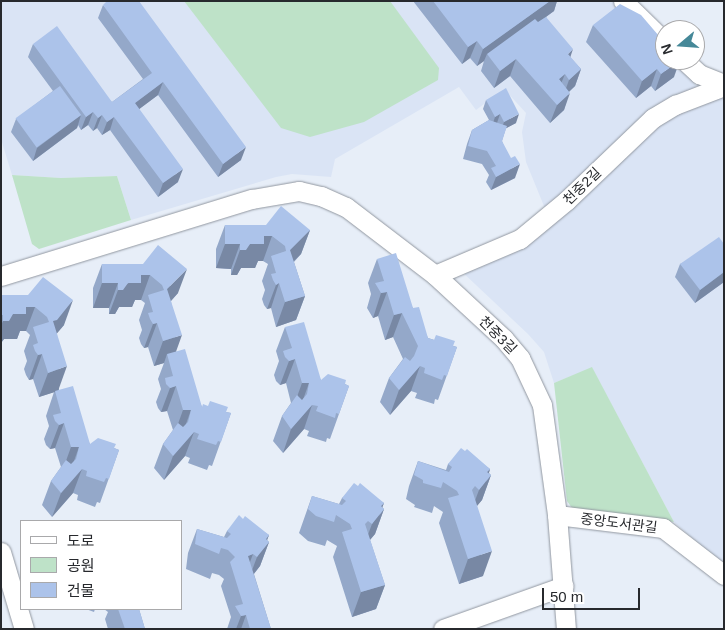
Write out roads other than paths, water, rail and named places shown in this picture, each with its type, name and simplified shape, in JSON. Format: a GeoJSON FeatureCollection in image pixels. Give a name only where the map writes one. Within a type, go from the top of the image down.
{"type":"FeatureCollection","features":[{"type":"Feature","properties":{"kind":"street"},"geometry":{"type":"LineString","coordinates":[[623,1],[655,32]]}},
{"type":"Feature","properties":{"kind":"street"},"geometry":{"type":"LineString","coordinates":[[695,70],[699,74],[723,85]]}},
{"type":"Feature","properties":{"kind":"street","name":"천중2길"},"geometry":{"type":"LineString","coordinates":[[434,276],[520,239],[566,201],[653,118],[723,85]]}},
{"type":"Feature","properties":{"kind":"street","name":"천중3길"},"geometry":{"type":"LineString","coordinates":[[1,276],[252,199],[299,191],[321,196],[346,207],[434,276],[504,338],[520,358],[542,405],[557,515],[566,629]]}},
{"type":"Feature","properties":{"kind":"street","name":"중앙도서관길"},"geometry":{"type":"LineString","coordinates":[[557,515],[663,528],[724,575]]}},
{"type":"Feature","properties":{"kind":"street"},"geometry":{"type":"LineString","coordinates":[[1,552],[24,629]]}},
{"type":"Feature","properties":{"kind":"street"},"geometry":{"type":"LineString","coordinates":[[443,629],[564,586]]}}]}
